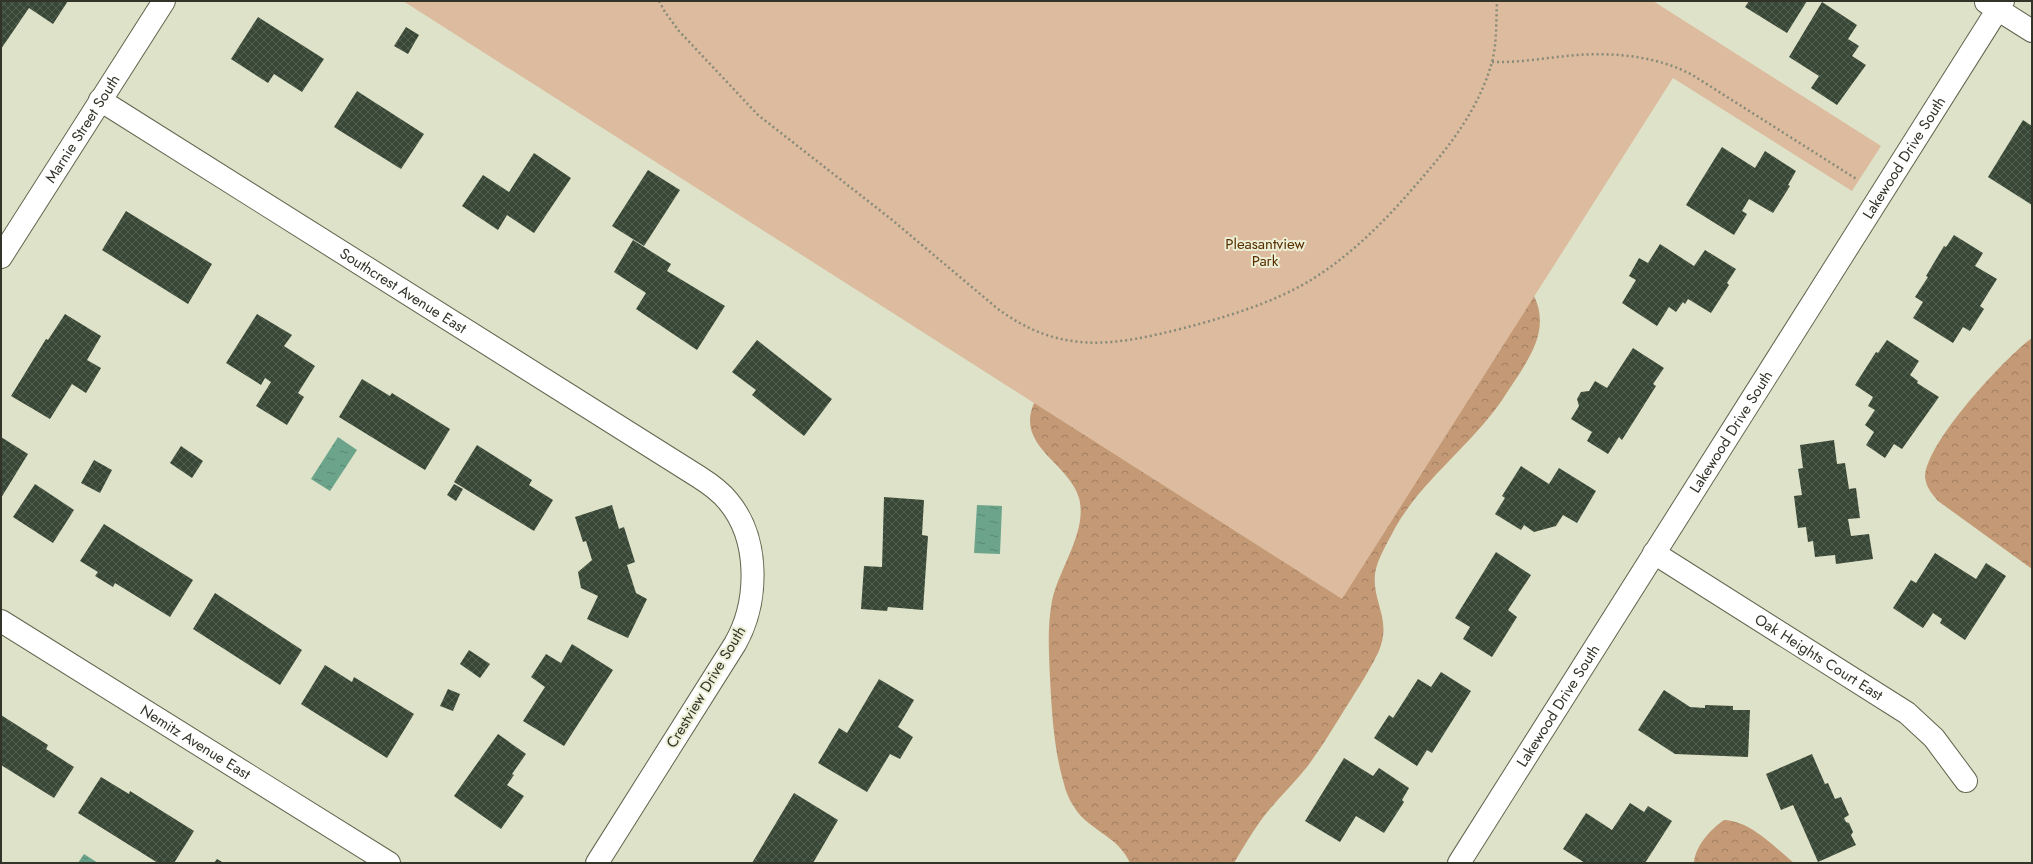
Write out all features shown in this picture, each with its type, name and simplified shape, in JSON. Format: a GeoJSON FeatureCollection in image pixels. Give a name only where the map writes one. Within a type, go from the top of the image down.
{"type":"FeatureCollection","features":[{"type":"Feature","properties":{"kind":"street","name":"Marnie Street South"},"geometry":{"type":"LineString","coordinates":[[1,257],[164,1]]}},
{"type":"Feature","properties":{"kind":"street"},"geometry":{"type":"LineString","coordinates":[[1995,4],[2032,31]]}},
{"type":"Feature","properties":{"kind":"street","name":"Lakewood Drive South"},"geometry":{"type":"LineString","coordinates":[[1459,863],[1880,194],[1995,4]]}},
{"type":"Feature","properties":{"kind":"street","name":"Southcrest Avenue East"},"geometry":{"type":"LineString","coordinates":[[100,100],[706,482]]}},
{"type":"Feature","properties":{"kind":"street","name":"Crestview Drive South"},"geometry":{"type":"LineString","coordinates":[[597,863],[735,644],[747,618],[752,579],[748,540],[734,510],[721,494],[706,482]]}},
{"type":"Feature","properties":{"kind":"street","name":"Oak Heights Court East"},"geometry":{"type":"LineString","coordinates":[[1654,553],[1907,713],[1934,738],[1966,781]]}},
{"type":"Feature","properties":{"kind":"street","name":"Nemitz Avenue East"},"geometry":{"type":"LineString","coordinates":[[1,621],[390,863]]}},
{"type":"Feature","properties":{"kind":"path"},"geometry":{"type":"LineString","coordinates":[[659,1],[679,31],[758,115],[902,228],[998,309],[1014,320],[1037,332],[1065,341],[1087,343],[1108,342],[1152,336],[1203,323],[1279,296],[1322,273],[1351,251],[1380,224],[1442,156],[1470,114],[1492,62],[1497,1]]}},
{"type":"Feature","properties":{"kind":"path"},"geometry":{"type":"LineString","coordinates":[[1492,62],[1591,54],[1635,58],[1671,65],[1694,76],[1880,194]]}},
{"type":"Feature","properties":{"kind":"green space","name":"Pleasantview Park"},"geometry":{"type":"Polygon","coordinates":[[[403,1],[1653,1],[1881,146],[1852,191],[1673,78],[1342,599],[403,1]]]}},
{"type":"Feature","properties":{"kind":"green space"},"geometry":{"type":"Polygon","coordinates":[[[1534,296],[1539,310],[1540,323],[1534,348],[1528,360],[1494,412],[1420,492],[1395,528],[1383,551],[1375,574],[1376,594],[1383,621],[1382,641],[1378,653],[1365,677],[1311,761],[1264,816],[1234,863],[1130,863],[1116,844],[1085,820],[1075,808],[1065,789],[1058,758],[1054,732],[1051,692],[1049,620],[1052,601],[1060,576],[1072,550],[1080,523],[1081,511],[1079,498],[1073,486],[1065,474],[1037,443],[1032,431],[1030,418],[1034,403],[1534,296]]]}},
{"type":"Feature","properties":{"kind":"green space"},"geometry":{"type":"Polygon","coordinates":[[[2032,338],[2032,569],[1938,501],[1928,487],[1925,477],[1928,463],[1951,424],[1986,382],[2004,363],[2032,338]]]}},
{"type":"Feature","properties":{"kind":"green space"},"geometry":{"type":"Polygon","coordinates":[[[1724,820],[1734,821],[1753,830],[1794,863],[1694,863],[1697,850],[1704,838],[1724,820]]]}},
{"type":"Feature","properties":{"kind":"water"},"geometry":{"type":"Polygon","coordinates":[[[338,437],[357,450],[330,491],[311,479],[338,437]]]}},
{"type":"Feature","properties":{"kind":"water"},"geometry":{"type":"Polygon","coordinates":[[[977,505],[1002,506],[1000,554],[974,553],[977,505]]]}},
{"type":"Feature","properties":{"kind":"water"},"geometry":{"type":"Polygon","coordinates":[[[84,854],[98,863],[78,863],[84,854]]]}},
{"type":"Feature","properties":{"kind":"building"},"geometry":{"type":"Polygon","coordinates":[[[1,1],[68,1],[53,24],[29,8],[1,49],[1,1]]]}},
{"type":"Feature","properties":{"kind":"building"},"geometry":{"type":"Polygon","coordinates":[[[1749,1],[1807,1],[1787,33],[1745,7],[1749,1]]]}},
{"type":"Feature","properties":{"kind":"building"},"geometry":{"type":"Polygon","coordinates":[[[1822,2],[1857,25],[1848,39],[1859,46],[1852,56],[1866,65],[1837,105],[1811,88],[1819,76],[1789,57],[1822,2]]]}},
{"type":"Feature","properties":{"kind":"building"},"geometry":{"type":"Polygon","coordinates":[[[258,17],[324,59],[302,92],[274,74],[268,83],[231,59],[258,17]]]}},
{"type":"Feature","properties":{"kind":"building"},"geometry":{"type":"Polygon","coordinates":[[[406,27],[419,35],[408,54],[394,46],[406,27]]]}},
{"type":"Feature","properties":{"kind":"building"},"geometry":{"type":"Polygon","coordinates":[[[357,91],[424,134],[401,169],[334,127],[357,91]]]}},
{"type":"Feature","properties":{"kind":"building"},"geometry":{"type":"Polygon","coordinates":[[[2023,120],[2032,126],[2032,205],[1988,177],[2023,120]]]}},
{"type":"Feature","properties":{"kind":"building"},"geometry":{"type":"Polygon","coordinates":[[[1722,147],[1755,168],[1765,151],[1796,171],[1788,185],[1790,186],[1773,213],[1749,199],[1742,211],[1747,214],[1734,235],[1686,205],[1722,147]]]}},
{"type":"Feature","properties":{"kind":"building"},"geometry":{"type":"Polygon","coordinates":[[[534,153],[571,178],[534,233],[507,215],[498,230],[462,206],[483,175],[509,192],[534,153]]]}},
{"type":"Feature","properties":{"kind":"building"},"geometry":{"type":"Polygon","coordinates":[[[648,170],[680,190],[644,246],[612,226],[648,170]]]}},
{"type":"Feature","properties":{"kind":"building"},"geometry":{"type":"Polygon","coordinates":[[[126,211],[212,264],[188,304],[102,250],[126,211]]]}},
{"type":"Feature","properties":{"kind":"building"},"geometry":{"type":"Polygon","coordinates":[[[1954,235],[1983,253],[1975,266],[1997,279],[1980,306],[1984,309],[1970,331],[1963,327],[1953,343],[1913,318],[1923,302],[1915,297],[1928,277],[1926,276],[1944,246],[1946,247],[1954,235]]]}},
{"type":"Feature","properties":{"kind":"building"},"geometry":{"type":"Polygon","coordinates":[[[633,240],[671,264],[667,271],[725,306],[697,350],[636,309],[646,293],[614,272],[633,240]]]}},
{"type":"Feature","properties":{"kind":"building"},"geometry":{"type":"Polygon","coordinates":[[[1660,244],[1694,266],[1705,250],[1736,269],[1727,283],[1729,285],[1711,313],[1688,299],[1685,304],[1683,302],[1676,312],[1669,307],[1657,326],[1622,303],[1636,280],[1629,276],[1639,258],[1648,263],[1660,244]]]}},
{"type":"Feature","properties":{"kind":"building"},"geometry":{"type":"Polygon","coordinates":[[[65,314],[101,336],[87,360],[101,368],[86,393],[72,384],[50,419],[11,396],[46,339],[48,340],[65,314]]]}},
{"type":"Feature","properties":{"kind":"building"},"geometry":{"type":"Polygon","coordinates":[[[257,314],[292,335],[284,346],[315,366],[298,393],[304,397],[287,425],[256,406],[271,382],[265,378],[261,385],[226,363],[257,314]]]}},
{"type":"Feature","properties":{"kind":"building"},"geometry":{"type":"Polygon","coordinates":[[[757,340],[832,399],[804,436],[752,395],[756,390],[732,372],[757,340]]]}},
{"type":"Feature","properties":{"kind":"building"},"geometry":{"type":"Polygon","coordinates":[[[1887,340],[1919,361],[1910,375],[1918,381],[1917,383],[1939,397],[1902,449],[1894,444],[1885,458],[1866,445],[1874,432],[1865,425],[1875,410],[1868,406],[1873,397],[1855,385],[1876,352],[1878,353],[1887,340]]]}},
{"type":"Feature","properties":{"kind":"building"},"geometry":{"type":"Polygon","coordinates":[[[1633,348],[1664,368],[1653,384],[1656,386],[1622,440],[1619,437],[1608,454],[1587,441],[1592,432],[1571,419],[1579,406],[1577,399],[1581,392],[1589,391],[1595,381],[1607,388],[1633,348]]]}},
{"type":"Feature","properties":{"kind":"building"},"geometry":{"type":"Polygon","coordinates":[[[362,379],[390,396],[392,393],[450,429],[425,470],[339,417],[362,379]]]}},
{"type":"Feature","properties":{"kind":"building"},"geometry":{"type":"Polygon","coordinates":[[[1,437],[28,454],[1,498],[1,437]]]}},
{"type":"Feature","properties":{"kind":"building"},"geometry":{"type":"Polygon","coordinates":[[[1834,440],[1837,464],[1845,463],[1849,489],[1856,488],[1860,518],[1848,519],[1851,536],[1869,534],[1873,559],[1836,564],[1835,555],[1815,557],[1813,541],[1808,542],[1806,527],[1798,528],[1794,496],[1802,495],[1798,469],[1803,468],[1800,445],[1834,440]]]}},
{"type":"Feature","properties":{"kind":"building"},"geometry":{"type":"Polygon","coordinates":[[[477,445],[532,480],[529,485],[553,500],[534,531],[454,482],[477,445]]]}},
{"type":"Feature","properties":{"kind":"building"},"geometry":{"type":"Polygon","coordinates":[[[181,446],[203,461],[192,478],[170,463],[181,446]]]}},
{"type":"Feature","properties":{"kind":"building"},"geometry":{"type":"Polygon","coordinates":[[[94,460],[112,470],[100,493],[81,483],[94,460]]]}},
{"type":"Feature","properties":{"kind":"building"},"geometry":{"type":"Polygon","coordinates":[[[1521,466],[1549,484],[1559,468],[1596,491],[1577,523],[1563,515],[1556,526],[1534,532],[1524,525],[1521,530],[1495,514],[1505,498],[1502,496],[1521,466]]]}},
{"type":"Feature","properties":{"kind":"building"},"geometry":{"type":"Polygon","coordinates":[[[35,484],[74,510],[53,543],[13,517],[35,484]]]}},
{"type":"Feature","properties":{"kind":"building"},"geometry":{"type":"Polygon","coordinates":[[[454,484],[463,489],[456,501],[447,495],[454,484]]]}},
{"type":"Feature","properties":{"kind":"building"},"geometry":{"type":"Polygon","coordinates":[[[884,497],[924,500],[922,535],[928,536],[923,610],[888,607],[887,611],[861,609],[864,566],[882,567],[884,497]]]}},
{"type":"Feature","properties":{"kind":"building"},"geometry":{"type":"Polygon","coordinates":[[[612,505],[619,529],[624,527],[635,562],[627,565],[636,593],[647,599],[628,638],[587,619],[598,596],[581,588],[578,572],[592,560],[586,541],[583,542],[575,517],[612,505]]]}},
{"type":"Feature","properties":{"kind":"building"},"geometry":{"type":"Polygon","coordinates":[[[104,524],[193,580],[170,617],[115,583],[113,587],[95,576],[98,572],[80,561],[104,524]]]}},
{"type":"Feature","properties":{"kind":"building"},"geometry":{"type":"Polygon","coordinates":[[[1496,552],[1531,575],[1508,610],[1517,617],[1492,657],[1463,639],[1470,627],[1455,618],[1496,552]]]}},
{"type":"Feature","properties":{"kind":"building"},"geometry":{"type":"Polygon","coordinates":[[[1935,553],[1976,579],[1986,563],[2006,576],[1965,640],[1940,623],[1942,619],[1933,613],[1923,628],[1893,608],[1911,580],[1916,583],[1935,553]]]}},
{"type":"Feature","properties":{"kind":"building"},"geometry":{"type":"Polygon","coordinates":[[[215,593],[302,650],[280,685],[193,629],[215,593]]]}},
{"type":"Feature","properties":{"kind":"building"},"geometry":{"type":"Polygon","coordinates":[[[572,644],[613,670],[564,746],[523,721],[545,687],[531,677],[546,654],[561,663],[572,644]]]}},
{"type":"Feature","properties":{"kind":"building"},"geometry":{"type":"Polygon","coordinates":[[[469,650],[490,664],[480,678],[460,664],[469,650]]]}},
{"type":"Feature","properties":{"kind":"building"},"geometry":{"type":"Polygon","coordinates":[[[325,665],[352,682],[354,677],[414,714],[387,758],[301,704],[325,665]]]}},
{"type":"Feature","properties":{"kind":"building"},"geometry":{"type":"Polygon","coordinates":[[[1441,672],[1471,691],[1432,753],[1427,750],[1417,766],[1374,738],[1389,715],[1393,718],[1418,679],[1431,687],[1441,672]]]}},
{"type":"Feature","properties":{"kind":"building"},"geometry":{"type":"Polygon","coordinates":[[[879,679],[914,700],[898,727],[913,737],[900,759],[890,754],[867,792],[818,763],[839,728],[847,733],[879,679]]]}},
{"type":"Feature","properties":{"kind":"building"},"geometry":{"type":"Polygon","coordinates":[[[448,689],[460,694],[453,711],[440,706],[448,689]]]}},
{"type":"Feature","properties":{"kind":"building"},"geometry":{"type":"Polygon","coordinates":[[[1664,690],[1690,707],[1705,708],[1705,705],[1733,706],[1733,710],[1750,710],[1748,757],[1675,754],[1638,730],[1664,690]]]}},
{"type":"Feature","properties":{"kind":"building"},"geometry":{"type":"Polygon","coordinates":[[[1,715],[48,745],[46,749],[74,767],[54,798],[1,765],[1,715]]]}},
{"type":"Feature","properties":{"kind":"building"},"geometry":{"type":"Polygon","coordinates":[[[498,734],[526,754],[512,774],[514,775],[507,785],[524,796],[501,829],[454,796],[498,734]]]}},
{"type":"Feature","properties":{"kind":"building"},"geometry":{"type":"Polygon","coordinates":[[[1812,754],[1825,784],[1828,783],[1835,799],[1841,797],[1849,815],[1844,818],[1846,822],[1849,823],[1853,832],[1851,835],[1856,845],[1818,862],[1793,805],[1781,810],[1766,774],[1812,754]]]}},
{"type":"Feature","properties":{"kind":"building"},"geometry":{"type":"Polygon","coordinates":[[[1344,758],[1373,776],[1379,768],[1409,788],[1402,800],[1404,802],[1384,833],[1356,816],[1340,842],[1305,821],[1344,758]]]}},
{"type":"Feature","properties":{"kind":"building"},"geometry":{"type":"Polygon","coordinates":[[[101,777],[129,794],[130,791],[194,831],[174,863],[158,863],[78,813],[101,777]]]}},
{"type":"Feature","properties":{"kind":"building"},"geometry":{"type":"Polygon","coordinates":[[[794,793],[838,820],[813,863],[752,863],[794,793]]]}},
{"type":"Feature","properties":{"kind":"building"},"geometry":{"type":"Polygon","coordinates":[[[1630,803],[1644,812],[1648,806],[1672,821],[1645,863],[1585,863],[1563,849],[1586,813],[1612,830],[1630,803]]]}},
{"type":"Feature","properties":{"kind":"building"},"geometry":{"type":"Polygon","coordinates":[[[217,859],[224,863],[214,863],[217,859]]]}}]}
